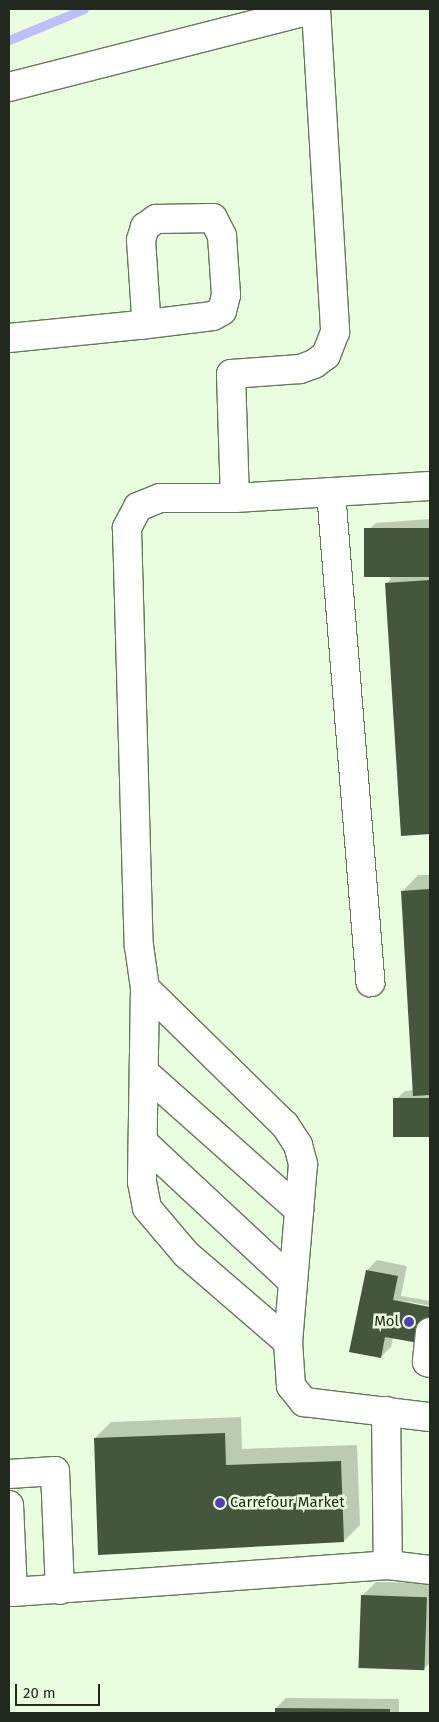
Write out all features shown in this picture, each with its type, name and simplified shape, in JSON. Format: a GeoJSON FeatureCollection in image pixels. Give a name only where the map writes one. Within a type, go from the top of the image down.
{"type":"FeatureCollection","features":[{"type":"Feature","properties":{"kind":"lane"},"geometry":{"type":"LineString","coordinates":[[9,87],[315,9],[335,332],[326,355],[314,364],[300,369],[231,374],[235,498]]}},
{"type":"Feature","properties":{"kind":"lane"},"geometry":{"type":"LineString","coordinates":[[9,338],[140,325],[213,316],[222,311],[226,295],[222,236],[213,218],[156,219],[144,227],[141,240],[146,315],[140,325]]}},
{"type":"Feature","properties":{"kind":"lane"},"geometry":{"type":"LineString","coordinates":[[288,1342],[186,1254],[147,1208],[142,1182],[145,988],[139,946],[127,528],[138,507],[160,498],[235,498],[430,486]]}},
{"type":"Feature","properties":{"kind":"lane"},"geometry":{"type":"LineString","coordinates":[[331,492],[370,982]]}},
{"type":"Feature","properties":{"kind":"lane"},"geometry":{"type":"LineString","coordinates":[[145,988],[285,1125],[298,1145],[303,1164],[288,1342],[291,1386],[304,1402],[430,1417]]}},
{"type":"Feature","properties":{"kind":"lane"},"geometry":{"type":"LineString","coordinates":[[144,1072],[299,1210]]}},
{"type":"Feature","properties":{"kind":"lane"},"geometry":{"type":"LineString","coordinates":[[143,1142],[293,1282]]}},
{"type":"Feature","properties":{"kind":"lane"},"geometry":{"type":"LineString","coordinates":[[430,1332],[427,1362],[430,1363]]}},
{"type":"Feature","properties":{"kind":"lane"},"geometry":{"type":"LineString","coordinates":[[386,1411],[388,1565]]}},
{"type":"Feature","properties":{"kind":"lane"},"geometry":{"type":"LineString","coordinates":[[9,1474],[55,1472],[60,1590]]}},
{"type":"Feature","properties":{"kind":"lane"},"geometry":{"type":"LineString","coordinates":[[9,1505],[13,1592],[388,1565],[430,1570]]}},
{"type":"Feature","properties":{"kind":"building"},"geometry":{"type":"Polygon","coordinates":[[[364,528],[430,528],[430,577],[364,577],[364,528]]]}},
{"type":"Feature","properties":{"kind":"building"},"geometry":{"type":"Polygon","coordinates":[[[430,580],[430,834],[401,836],[385,583],[430,580]]]}},
{"type":"Feature","properties":{"kind":"building"},"geometry":{"type":"Polygon","coordinates":[[[430,889],[430,1095],[413,1096],[401,891],[430,889]]]}},
{"type":"Feature","properties":{"kind":"building"},"geometry":{"type":"Polygon","coordinates":[[[393,1098],[430,1098],[430,1137],[393,1137],[393,1098]]]}},
{"type":"Feature","properties":{"kind":"building"},"geometry":{"type":"Polygon","coordinates":[[[366,1270],[398,1276],[393,1300],[430,1307],[430,1345],[385,1337],[381,1358],[349,1352],[366,1270]]]}},
{"type":"Feature","properties":{"kind":"building","name":"Carrefour Market"},"geometry":{"type":"Polygon","coordinates":[[[225,1433],[226,1465],[341,1461],[344,1542],[98,1555],[94,1438],[225,1433]]]}},
{"type":"Feature","properties":{"kind":"building"},"geometry":{"type":"Polygon","coordinates":[[[361,1595],[427,1597],[424,1670],[358,1668],[361,1595]]]}},
{"type":"Feature","properties":{"kind":"building"},"geometry":{"type":"Polygon","coordinates":[[[275,1708],[390,1709],[390,1713],[275,1713],[275,1708]]]}},
{"type":"Feature","properties":{"kind":"waterway"},"geometry":{"type":"LineString","coordinates":[[9,40],[84,9]]}},
{"type":"Feature","properties":{"kind":"place","name":"Mol"},"geometry":{"type":"Point","coordinates":[409,1322]}},
{"type":"Feature","properties":{"kind":"place","name":"Carrefour Market"},"geometry":{"type":"Point","coordinates":[220,1503]}}]}
